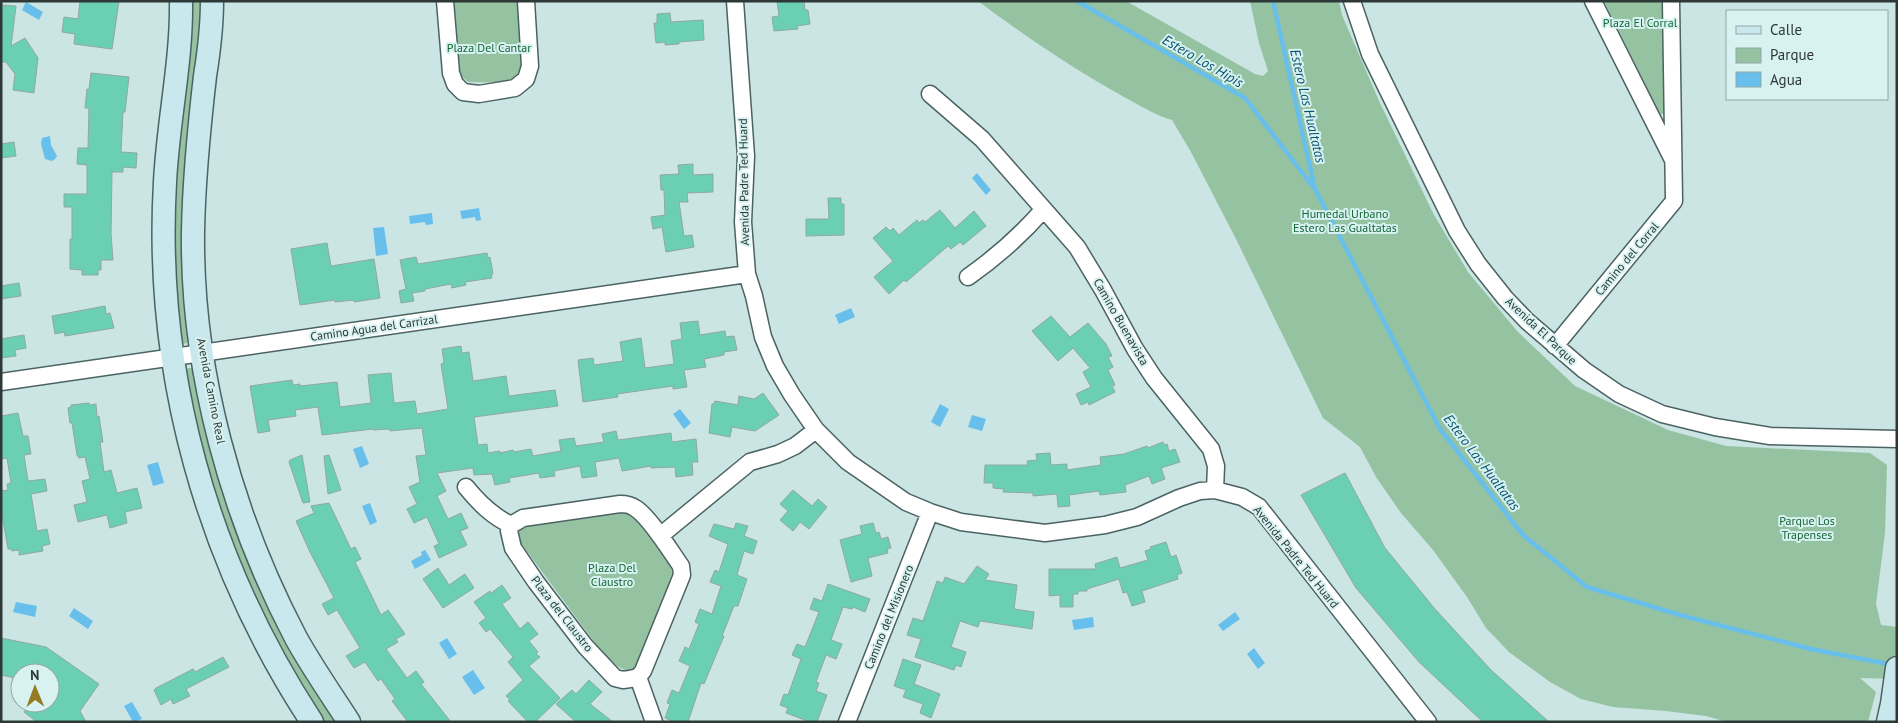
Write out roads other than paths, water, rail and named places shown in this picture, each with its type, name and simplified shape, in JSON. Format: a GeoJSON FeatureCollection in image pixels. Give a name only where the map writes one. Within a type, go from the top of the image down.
{"type":"FeatureCollection","features":[{"type":"Feature","properties":{"kind":"main road"},"geometry":{"type":"LineString","coordinates":[[181,1],[181,33],[164,191],[166,295],[172,358],[190,450],[218,536],[241,593],[266,643],[312,722]]}},
{"type":"Feature","properties":{"kind":"main road","name":"Avenida Camino Real"},"geometry":{"type":"LineString","coordinates":[[212,1],[212,30],[198,146],[193,233],[201,354],[221,447],[257,556],[297,640],[349,722]]}},
{"type":"Feature","properties":{"kind":"main road"},"geometry":{"type":"LineString","coordinates":[[1890,713],[1897,668]]}},
{"type":"Feature","properties":{"kind":"street"},"geometry":{"type":"LineString","coordinates":[[445,1],[451,73],[455,84],[463,92],[479,94],[515,88],[526,79],[530,66],[526,1]]}},
{"type":"Feature","properties":{"kind":"street","name":"Avenida Padre Ted Huard"},"geometry":{"type":"LineString","coordinates":[[735,1],[746,156],[743,222],[747,274],[763,337],[772,359],[792,396],[816,430],[848,462],[906,502],[961,522],[1045,533],[1105,525],[1137,517],[1179,498],[1200,491],[1215,490],[1242,496],[1259,508],[1428,722]]}},
{"type":"Feature","properties":{"kind":"street","name":"Avenida El Parque"},"geometry":{"type":"LineString","coordinates":[[1352,1],[1370,54],[1457,231],[1478,264],[1505,298],[1527,321],[1584,370],[1620,394],[1662,414],[1715,427],[1770,436],[1897,439]]}},
{"type":"Feature","properties":{"kind":"street","name":"Camino del Corral"},"geometry":{"type":"LineString","coordinates":[[1594,1],[1675,164]]}},
{"type":"Feature","properties":{"kind":"street","name":"Camino del Corral"},"geometry":{"type":"LineString","coordinates":[[1556,346],[1672,204],[1675,196],[1671,1]]}},
{"type":"Feature","properties":{"kind":"street","name":"Camino Buenavista"},"geometry":{"type":"LineString","coordinates":[[930,94],[982,139],[1077,247],[1150,371],[1211,449],[1216,466],[1215,490]]}},
{"type":"Feature","properties":{"kind":"street"},"geometry":{"type":"LineString","coordinates":[[968,277],[980,269],[1043,210]]}},
{"type":"Feature","properties":{"kind":"street","name":"Camino Agua del Carrizal"},"geometry":{"type":"LineString","coordinates":[[1,382],[747,274]]}},
{"type":"Feature","properties":{"kind":"street"},"geometry":{"type":"LineString","coordinates":[[660,536],[750,462],[778,454],[795,446],[816,430]]}},
{"type":"Feature","properties":{"kind":"street"},"geometry":{"type":"LineString","coordinates":[[466,486],[482,506],[511,525],[523,518],[628,504],[638,509],[660,536],[681,566],[682,575],[643,671],[638,677],[654,722]]}},
{"type":"Feature","properties":{"kind":"street","name":"Camino del Misionero"},"geometry":{"type":"LineString","coordinates":[[847,722],[930,512]]}},
{"type":"Feature","properties":{"kind":"street","name":"Plaza del Claustro"},"geometry":{"type":"LineString","coordinates":[[511,525],[509,531],[513,548],[536,582],[585,646],[615,678],[623,680],[638,677]]}},
{"type":"Feature","properties":{"kind":"water"},"geometry":{"type":"Polygon","coordinates":[[[26,2],[43,12],[39,20],[22,10],[26,2]]]}},
{"type":"Feature","properties":{"kind":"water"},"geometry":{"type":"Polygon","coordinates":[[[50,136],[51,145],[57,156],[52,161],[45,159],[41,144],[42,138],[50,136]]]}},
{"type":"Feature","properties":{"kind":"water"},"geometry":{"type":"Polygon","coordinates":[[[977,173],[991,190],[986,195],[972,178],[977,173]]]}},
{"type":"Feature","properties":{"kind":"water"},"geometry":{"type":"Polygon","coordinates":[[[479,208],[481,220],[476,221],[475,217],[462,219],[460,211],[479,208]]]}},
{"type":"Feature","properties":{"kind":"water"},"geometry":{"type":"Polygon","coordinates":[[[432,213],[433,224],[426,225],[425,222],[410,224],[409,216],[432,213]]]}},
{"type":"Feature","properties":{"kind":"water"},"geometry":{"type":"Polygon","coordinates":[[[384,227],[388,254],[376,256],[373,228],[384,227]]]}},
{"type":"Feature","properties":{"kind":"water"},"geometry":{"type":"Polygon","coordinates":[[[851,308],[855,317],[839,324],[835,315],[851,308]]]}},
{"type":"Feature","properties":{"kind":"water"},"geometry":{"type":"Polygon","coordinates":[[[940,404],[949,409],[940,427],[931,422],[940,404]]]}},
{"type":"Feature","properties":{"kind":"water"},"geometry":{"type":"Polygon","coordinates":[[[680,409],[691,423],[684,429],[673,414],[680,409]]]}},
{"type":"Feature","properties":{"kind":"water"},"geometry":{"type":"Polygon","coordinates":[[[972,415],[986,419],[982,431],[968,427],[972,415]]]}},
{"type":"Feature","properties":{"kind":"water"},"geometry":{"type":"Polygon","coordinates":[[[362,446],[369,464],[360,468],[353,449],[362,446]]]}},
{"type":"Feature","properties":{"kind":"water"},"geometry":{"type":"Polygon","coordinates":[[[158,462],[164,483],[153,486],[147,465],[158,462]]]}},
{"type":"Feature","properties":{"kind":"water"},"geometry":{"type":"Polygon","coordinates":[[[370,503],[377,522],[370,525],[362,506],[370,503]]]}},
{"type":"Feature","properties":{"kind":"water"},"geometry":{"type":"Polygon","coordinates":[[[425,550],[431,560],[415,569],[411,561],[422,555],[421,552],[425,550]]]}},
{"type":"Feature","properties":{"kind":"water"},"geometry":{"type":"Polygon","coordinates":[[[16,602],[37,606],[35,617],[13,612],[16,602]]]}},
{"type":"Feature","properties":{"kind":"water"},"geometry":{"type":"Polygon","coordinates":[[[74,608],[93,621],[88,629],[69,616],[74,608]]]}},
{"type":"Feature","properties":{"kind":"water"},"geometry":{"type":"Polygon","coordinates":[[[1235,612],[1240,619],[1223,631],[1218,625],[1235,612]]]}},
{"type":"Feature","properties":{"kind":"water"},"geometry":{"type":"Polygon","coordinates":[[[1093,617],[1094,627],[1074,630],[1072,620],[1093,617]]]}},
{"type":"Feature","properties":{"kind":"water"},"geometry":{"type":"Polygon","coordinates":[[[447,638],[457,654],[449,659],[439,643],[447,638]]]}},
{"type":"Feature","properties":{"kind":"water"},"geometry":{"type":"Polygon","coordinates":[[[1254,648],[1265,663],[1258,669],[1247,654],[1254,648]]]}},
{"type":"Feature","properties":{"kind":"water"},"geometry":{"type":"Polygon","coordinates":[[[473,670],[485,688],[474,695],[462,677],[473,670]]]}},
{"type":"Feature","properties":{"kind":"water"},"geometry":{"type":"Polygon","coordinates":[[[132,702],[142,719],[133,722],[124,706],[132,702]]]}},
{"type":"Feature","properties":{"kind":"waterway","name":"Estero Los Hipis"},"geometry":{"type":"LineString","coordinates":[[1077,1],[1245,98],[1314,188]]}},
{"type":"Feature","properties":{"kind":"waterway","name":"Estero Las Hualtatas"},"geometry":{"type":"LineString","coordinates":[[1273,1],[1315,189],[1440,429],[1523,535],[1587,587],[1680,615],[1811,649],[1893,665]]}},
{"type":"Feature","properties":{"kind":"park label","name":"Plaza El Corral"},"geometry":{"type":"Point","coordinates":[1640,23]}},
{"type":"Feature","properties":{"kind":"park label","name":"Plaza Del Cantar"},"geometry":{"type":"Point","coordinates":[489,48]}},
{"type":"Feature","properties":{"kind":"park label","name":"Humedal Urbano Estero Las Gualtatas"},"geometry":{"type":"Point","coordinates":[1345,221]}},
{"type":"Feature","properties":{"kind":"park label","name":"Parque Los Trapenses"},"geometry":{"type":"Point","coordinates":[1807,528]}},
{"type":"Feature","properties":{"kind":"park label","name":"Plaza Del Claustro"},"geometry":{"type":"Point","coordinates":[612,575]}}]}
